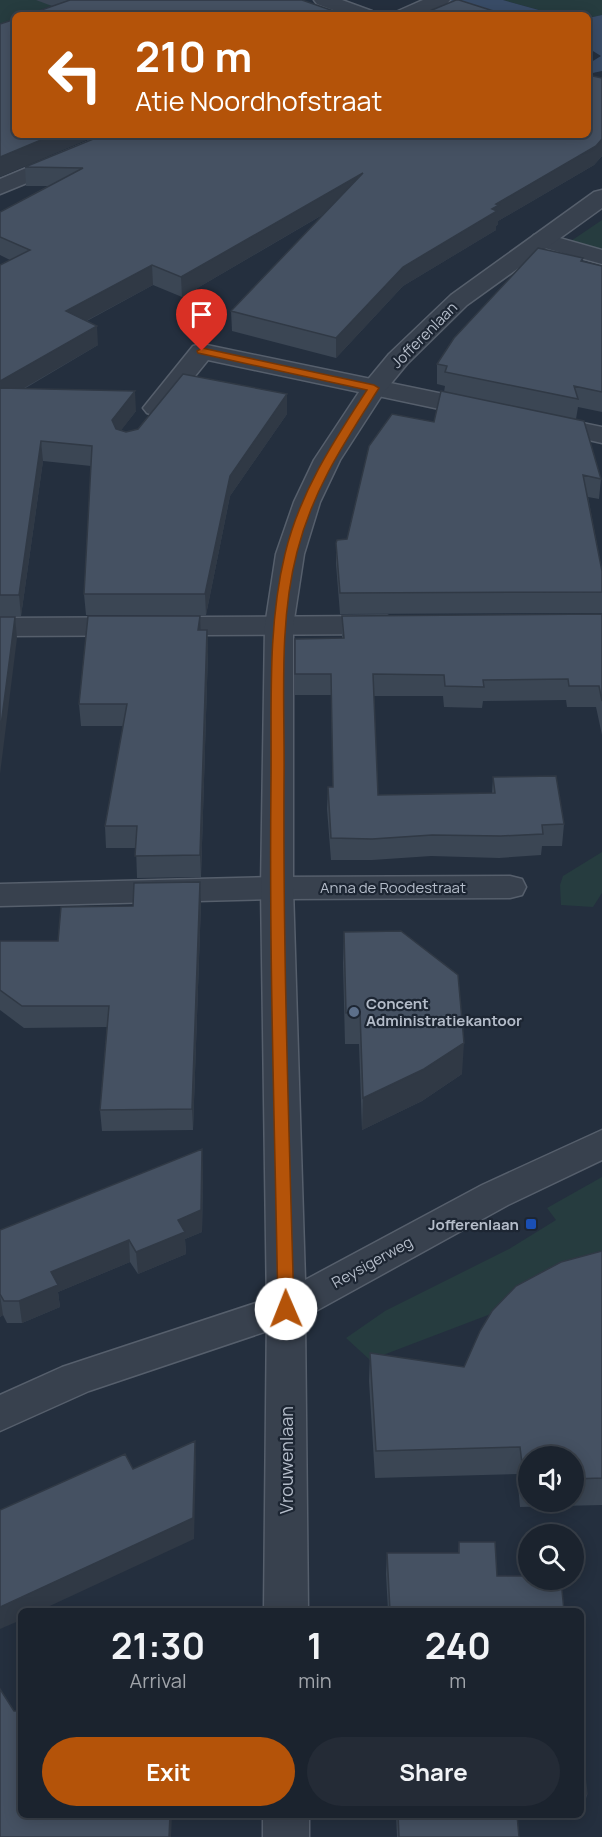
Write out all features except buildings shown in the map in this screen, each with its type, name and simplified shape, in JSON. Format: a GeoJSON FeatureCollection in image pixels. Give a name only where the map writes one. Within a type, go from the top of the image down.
{"type":"FeatureCollection","features":[{"type":"Feature","properties":{"kind":"street"},"geometry":{"type":"LineString","coordinates":[[324,0],[357,12]]}},
{"type":"Feature","properties":{"kind":"street"},"geometry":{"type":"LineString","coordinates":[[412,12],[435,2]]}},
{"type":"Feature","properties":{"kind":"street"},"geometry":{"type":"LineString","coordinates":[[0,187],[117,138]]}},
{"type":"Feature","properties":{"kind":"street","name":"Jofferenlaan"},"geometry":{"type":"LineString","coordinates":[[286,1309],[277,888],[279,626],[290,554],[307,502],[327,460],[374,388],[414,343],[459,300],[602,197]]}},
{"type":"Feature","properties":{"kind":"street"},"geometry":{"type":"LineString","coordinates":[[542,240],[602,257]]}},
{"type":"Feature","properties":{"kind":"street"},"geometry":{"type":"LineString","coordinates":[[143,423],[202,351],[602,435]]}},
{"type":"Feature","properties":{"kind":"street"},"geometry":{"type":"LineString","coordinates":[[0,627],[411,625]]}},
{"type":"Feature","properties":{"kind":"street","name":"Anna de Roodestraat"},"geometry":{"type":"LineString","coordinates":[[0,895],[277,888],[510,887]]}},
{"type":"Feature","properties":{"kind":"street","name":"Reysigerweg"},"geometry":{"type":"LineString","coordinates":[[0,1414],[76,1378],[286,1309],[495,1195],[602,1144]]}},
{"type":"Feature","properties":{"kind":"street","name":"Vrouwenlaan"},"geometry":{"type":"LineString","coordinates":[[286,1309],[286,1608]]}},
{"type":"Feature","properties":{"kind":"street"},"geometry":{"type":"LineString","coordinates":[[286,1818],[286,1837]]}},
{"type":"Feature","properties":{"kind":"green space"},"geometry":{"type":"Polygon","coordinates":[[[0,0],[39,0],[62,10],[12,12],[12,27],[0,32],[0,0]]]}},
{"type":"Feature","properties":{"kind":"green space"},"geometry":{"type":"Polygon","coordinates":[[[503,0],[602,0],[602,15],[591,17],[591,12],[546,12],[503,0]]]}},
{"type":"Feature","properties":{"kind":"green space"},"geometry":{"type":"Polygon","coordinates":[[[602,220],[602,252],[568,243],[602,220]]]}},
{"type":"Feature","properties":{"kind":"green space"},"geometry":{"type":"Polygon","coordinates":[[[602,852],[602,893],[593,907],[561,905],[560,885],[563,876],[602,852]]]}},
{"type":"Feature","properties":{"kind":"green space"},"geometry":{"type":"Polygon","coordinates":[[[602,1177],[602,1278],[496,1312],[370,1360],[346,1338],[385,1311],[509,1249],[556,1220],[547,1208],[602,1177]]]}},
{"type":"Feature","properties":{"kind":"water"},"geometry":{"type":"Polygon","coordinates":[[[439,0],[503,0],[546,12],[481,12],[439,0]]]}},
{"type":"Feature","properties":{"kind":"water"},"geometry":{"type":"Polygon","coordinates":[[[602,15],[602,71],[591,73],[591,62],[601,56],[591,50],[591,17],[602,15]]]}},
{"type":"Feature","properties":{"kind":"place","name":"Concent Administratiekantoor"},"geometry":{"type":"Point","coordinates":[354,1012]}},
{"type":"Feature","properties":{"kind":"place","name":"Jofferenlaan"},"geometry":{"type":"Point","coordinates":[531,1224]}},
{"type":"Feature","properties":{"kind":"route"},"geometry":{"type":"LineString","coordinates":[[202,351],[374,388],[327,460],[307,502],[290,554],[279,626],[277,888],[286,1309]]}}]}
